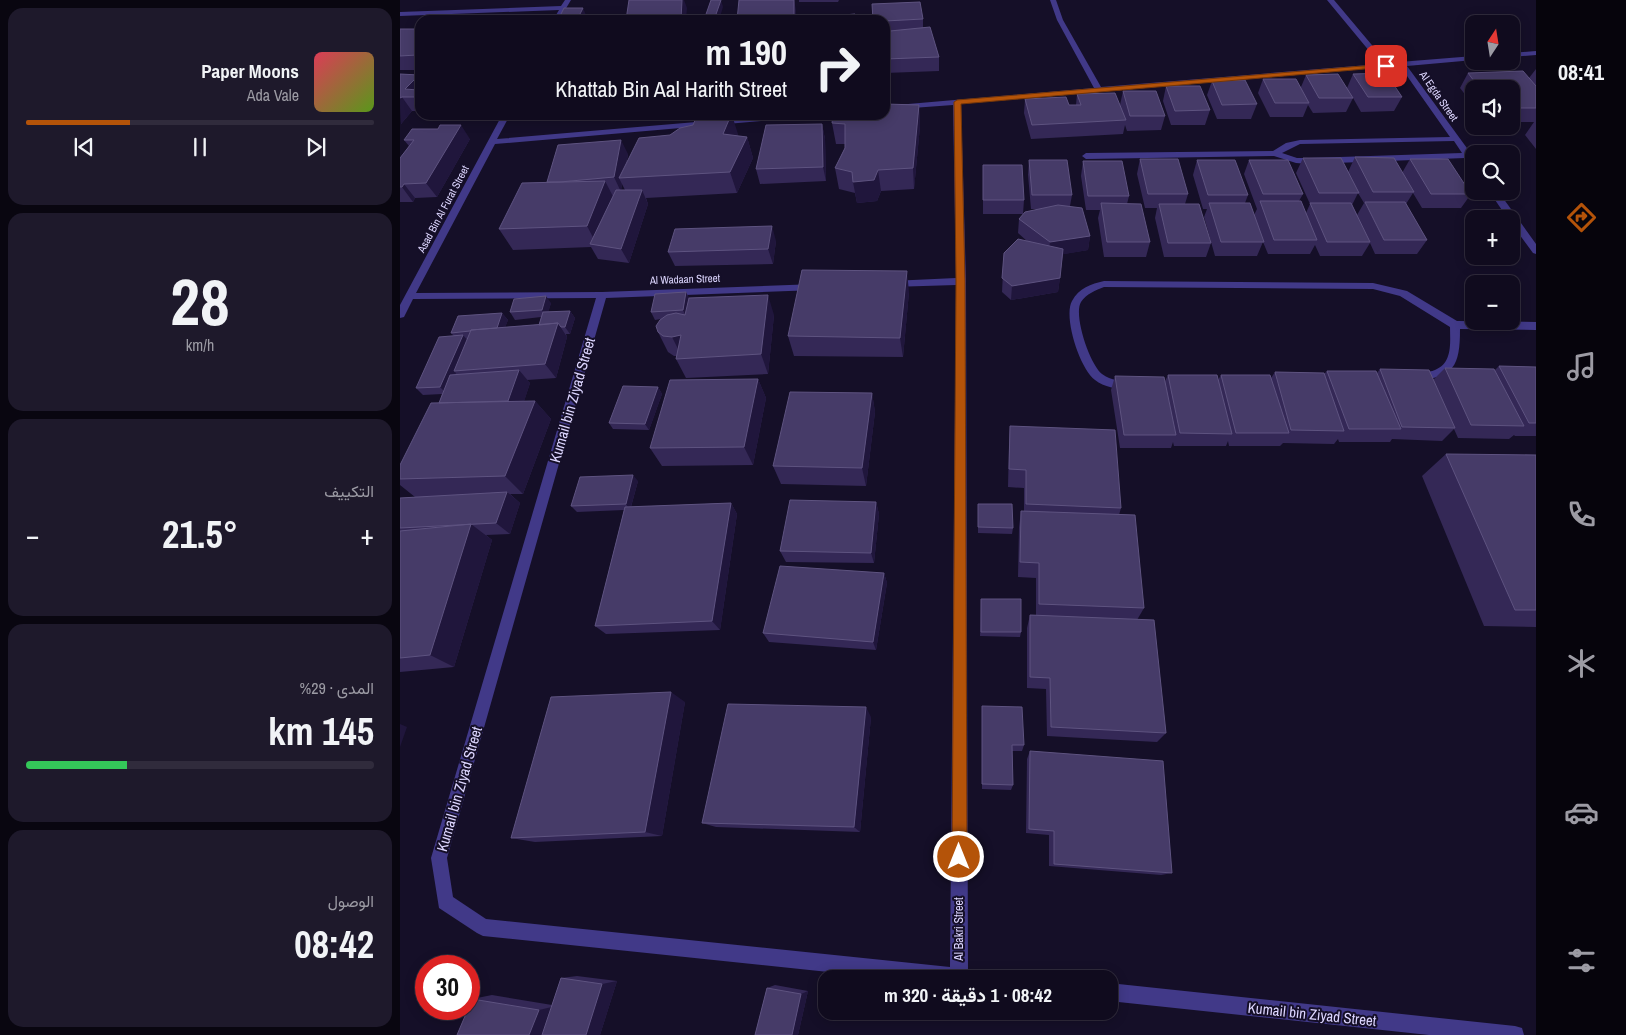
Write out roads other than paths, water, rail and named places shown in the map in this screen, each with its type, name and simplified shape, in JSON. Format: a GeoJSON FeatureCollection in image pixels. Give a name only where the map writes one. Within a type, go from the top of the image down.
{"type":"FeatureCollection","features":[{"type":"Feature","properties":{"kind":"street"},"geometry":{"type":"LineString","coordinates":[[559,15],[568,0]]}},
{"type":"Feature","properties":{"kind":"street"},"geometry":{"type":"LineString","coordinates":[[1053,0],[1060,20],[1099,90]]}},
{"type":"Feature","properties":{"kind":"street"},"geometry":{"type":"LineString","coordinates":[[1330,0],[1386,66]]}},
{"type":"Feature","properties":{"kind":"street"},"geometry":{"type":"LineString","coordinates":[[400,14],[563,8]]}},
{"type":"Feature","properties":{"kind":"street"},"geometry":{"type":"LineString","coordinates":[[1520,54],[1536,53]]}},
{"type":"Feature","properties":{"kind":"street"},"geometry":{"type":"LineString","coordinates":[[890,108],[1465,59]]}},
{"type":"Feature","properties":{"kind":"street","name":"Al Egda Street"},"geometry":{"type":"LineString","coordinates":[[1403,64],[1465,151]]}},
{"type":"Feature","properties":{"kind":"street","name":"Al Bakri Street"},"geometry":{"type":"LineString","coordinates":[[957,102],[961,281],[959,970]]}},
{"type":"Feature","properties":{"kind":"street","name":"Asad Bin Al Furat Street"},"geometry":{"type":"LineString","coordinates":[[400,314],[503,120]]}},
{"type":"Feature","properties":{"kind":"street"},"geometry":{"type":"LineString","coordinates":[[492,142],[749,120]]}},
{"type":"Feature","properties":{"kind":"street"},"geometry":{"type":"LineString","coordinates":[[1275,153],[1289,145],[1300,142],[1456,139]]}},
{"type":"Feature","properties":{"kind":"street"},"geometry":{"type":"LineString","coordinates":[[1086,156],[1275,153],[1296,160],[1309,160],[1465,155]]}},
{"type":"Feature","properties":{"kind":"street"},"geometry":{"type":"LineString","coordinates":[[1499,200],[1536,251]]}},
{"type":"Feature","properties":{"kind":"street"},"geometry":{"type":"LineString","coordinates":[[881,284],[961,281]]}},
{"type":"Feature","properties":{"kind":"street"},"geometry":{"type":"LineString","coordinates":[[1138,384],[1115,384],[1100,378],[1088,368],[1073,314],[1075,304],[1081,295],[1091,288],[1104,284],[1373,286],[1403,293],[1455,325],[1536,326]]}},
{"type":"Feature","properties":{"kind":"street","name":"Al Wadaan Street"},"geometry":{"type":"LineString","coordinates":[[410,296],[602,295],[832,286]]}},
{"type":"Feature","properties":{"kind":"street","name":"Kumail bin Ziyad Street"},"geometry":{"type":"LineString","coordinates":[[602,295],[439,858],[445,902],[483,927],[901,970]]}},
{"type":"Feature","properties":{"kind":"street"},"geometry":{"type":"LineString","coordinates":[[1404,377],[1436,374],[1446,369],[1453,362],[1455,353],[1455,325]]}},
{"type":"Feature","properties":{"kind":"street","name":"Kumail bin Ziyad Street"},"geometry":{"type":"LineString","coordinates":[[1118,993],[1515,1035]]}}]}
